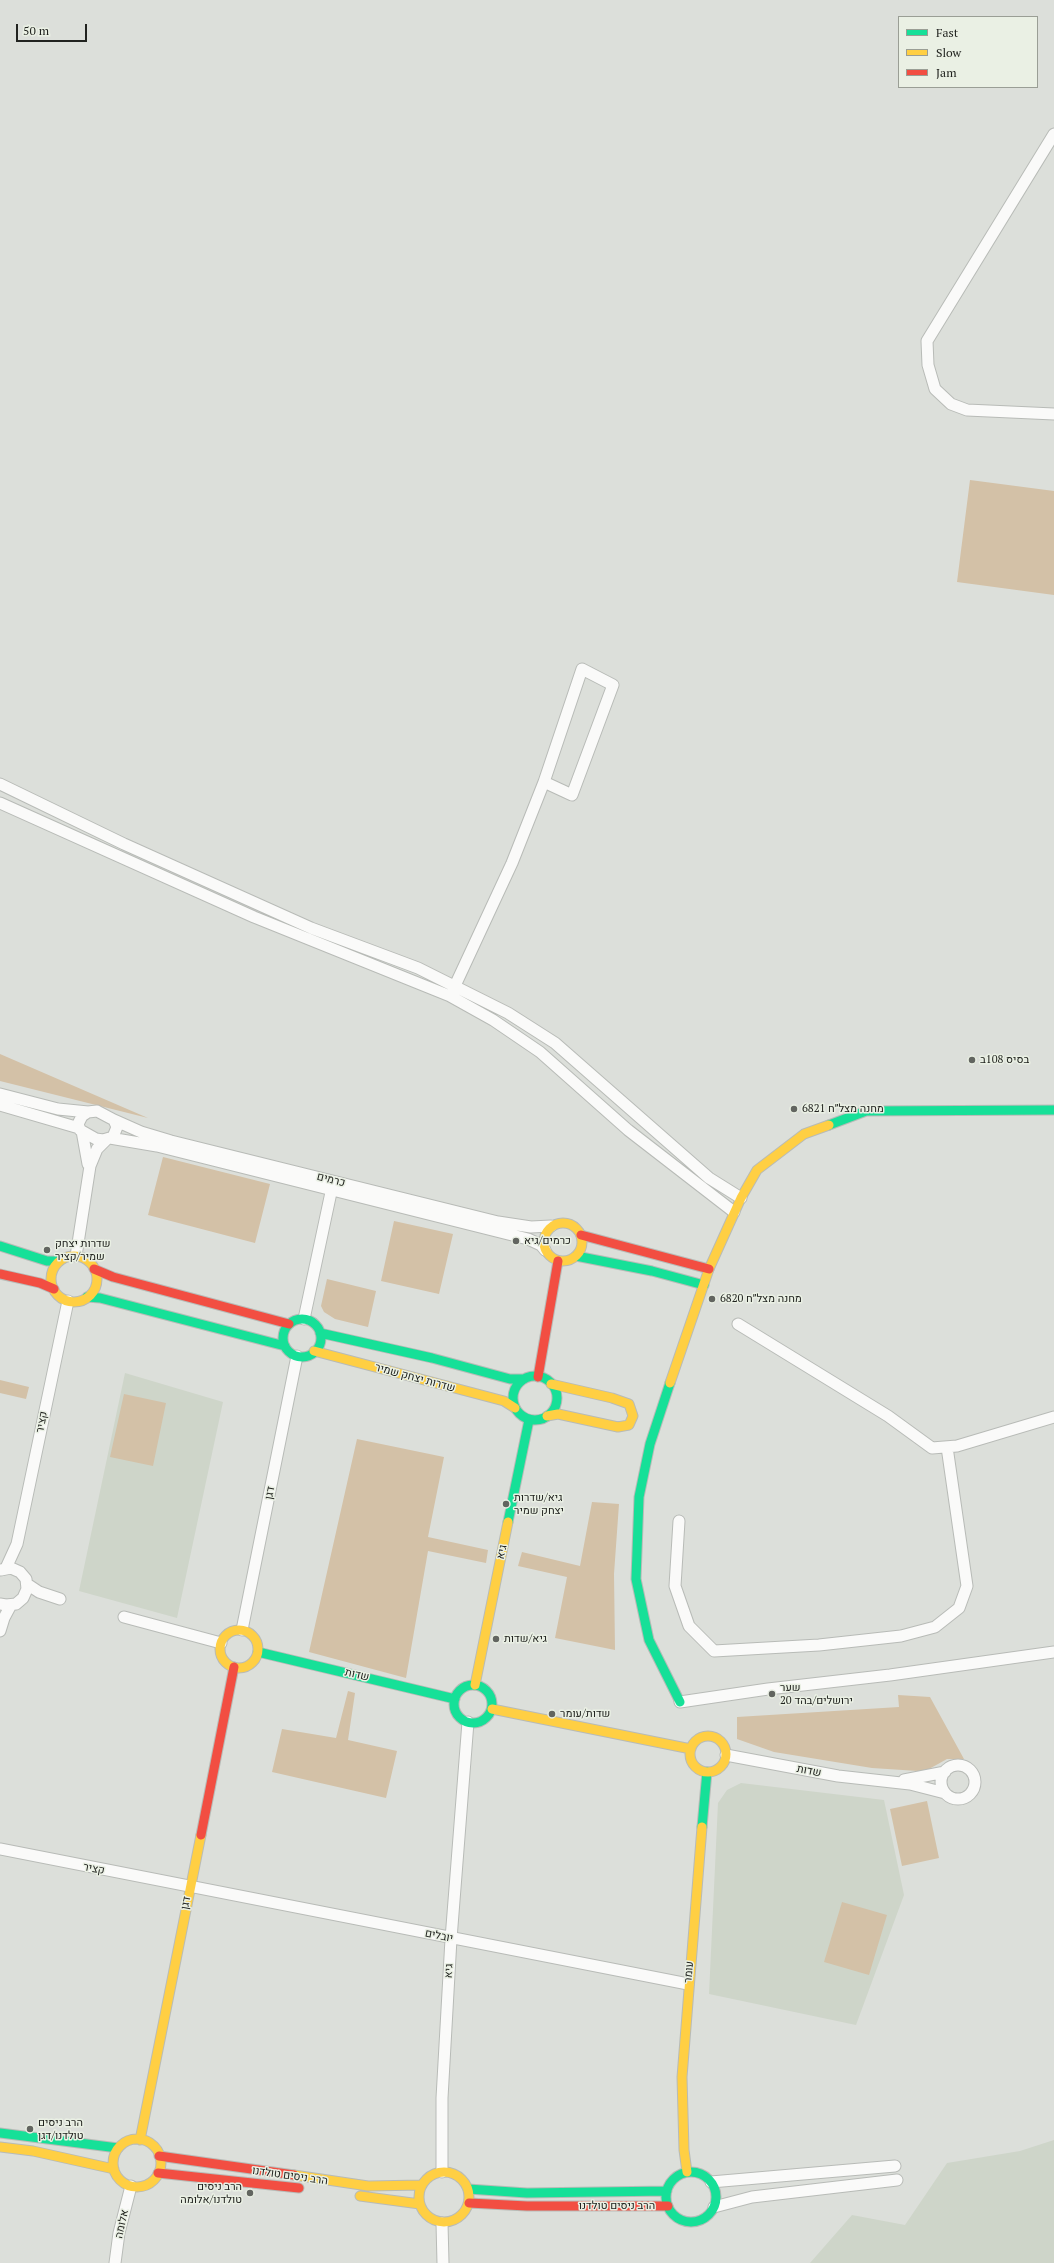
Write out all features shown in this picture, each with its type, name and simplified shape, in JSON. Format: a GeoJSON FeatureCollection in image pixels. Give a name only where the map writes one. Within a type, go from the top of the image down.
{"type":"FeatureCollection","features":[{"type":"Feature","properties":{"kind":"street"},"geometry":{"type":"LineString","coordinates":[[1054,134],[940,317],[928,341],[928,365],[935,388],[951,404],[967,410],[1054,414]]}},
{"type":"Feature","properties":{"kind":"street"},"geometry":{"type":"LineString","coordinates":[[450,996],[512,863],[547,774],[582,669],[613,685],[572,795],[544,782]]}},
{"type":"Feature","properties":{"kind":"street"},"geometry":{"type":"LineString","coordinates":[[0,784],[124,844],[311,928],[418,968],[456,985],[508,1013],[555,1043],[710,1178],[741,1198]]}},
{"type":"Feature","properties":{"kind":"street"},"geometry":{"type":"LineString","coordinates":[[0,803],[254,917],[450,996],[493,1020],[540,1052],[628,1130],[734,1212]]}},
{"type":"Feature","properties":{"kind":"street"},"geometry":{"type":"LineString","coordinates":[[0,1094],[58,1110],[102,1112],[114,1120],[117,1130],[94,1154],[88,1173],[76,1256]]}},
{"type":"Feature","properties":{"kind":"street"},"geometry":{"type":"LineString","coordinates":[[0,1105],[80,1130],[92,1138],[108,1139]]}},
{"type":"Feature","properties":{"kind":"street"},"geometry":{"type":"LineString","coordinates":[[1054,1110],[866,1111],[804,1134],[757,1170],[734,1212],[710,1269],[650,1444],[638,1497],[636,1579],[649,1640],[680,1702],[768,1688],[890,1675],[1054,1652]]}},
{"type":"Feature","properties":{"kind":"street"},"geometry":{"type":"LineString","coordinates":[[88,1112],[80,1119],[80,1130],[86,1148],[88,1173]]}},
{"type":"Feature","properties":{"kind":"street","name":"כרמים"},"geometry":{"type":"LineString","coordinates":[[114,1120],[141,1132],[171,1141],[528,1239],[541,1245],[545,1250]]}},
{"type":"Feature","properties":{"kind":"street","name":"כרמים"},"geometry":{"type":"LineString","coordinates":[[108,1139],[157,1146],[498,1222],[531,1227],[551,1226]]}},
{"type":"Feature","properties":{"kind":"street"},"geometry":{"type":"LineString","coordinates":[[304,1319],[333,1186]]}},
{"type":"Feature","properties":{"kind":"street"},"geometry":{"type":"LineString","coordinates":[[581,1235],[582,1246],[576,1256],[565,1261],[558,1261],[548,1255],[545,1250],[544,1238],[551,1226],[559,1223],[570,1224],[581,1235],[710,1269]]}},
{"type":"Feature","properties":{"kind":"street"},"geometry":{"type":"LineString","coordinates":[[0,1246],[47,1261],[59,1261],[70,1256],[76,1256],[90,1262],[94,1268],[96,1281],[92,1293],[87,1298]]}},
{"type":"Feature","properties":{"kind":"street"},"geometry":{"type":"LineString","coordinates":[[576,1256],[652,1271],[704,1285]]}},
{"type":"Feature","properties":{"kind":"street"},"geometry":{"type":"LineString","coordinates":[[59,1261],[52,1271],[52,1284],[54,1289],[62,1298],[68,1301],[87,1298],[100,1298],[285,1346],[297,1356],[303,1356],[314,1352],[319,1343],[320,1333],[314,1324],[304,1319],[296,1320],[289,1324],[284,1332],[285,1346]]}},
{"type":"Feature","properties":{"kind":"street"},"geometry":{"type":"LineString","coordinates":[[538,1377],[558,1261]]}},
{"type":"Feature","properties":{"kind":"street"},"geometry":{"type":"LineString","coordinates":[[94,1268],[113,1277],[289,1324]]}},
{"type":"Feature","properties":{"kind":"street"},"geometry":{"type":"LineString","coordinates":[[0,1274],[40,1283],[54,1289]]}},
{"type":"Feature","properties":{"kind":"street","name":"קציר"},"geometry":{"type":"LineString","coordinates":[[20,1572],[18,1544],[68,1301]]}},
{"type":"Feature","properties":{"kind":"street"},"geometry":{"type":"LineString","coordinates":[[738,1324],[888,1416],[932,1448],[957,1446],[1054,1417]]}},
{"type":"Feature","properties":{"kind":"street","name":"שדרות יצחק שמיר"},"geometry":{"type":"LineString","coordinates":[[320,1333],[432,1358],[510,1379],[524,1379]]}},
{"type":"Feature","properties":{"kind":"street","name":"שדרות יצחק שמיר"},"geometry":{"type":"LineString","coordinates":[[314,1352],[504,1401],[515,1408]]}},
{"type":"Feature","properties":{"kind":"street","name":"דגן"},"geometry":{"type":"LineString","coordinates":[[242,1630],[297,1356]]}},
{"type":"Feature","properties":{"kind":"street"},"geometry":{"type":"LineString","coordinates":[[538,1377],[551,1384],[612,1398],[629,1404],[633,1416],[629,1426],[618,1427],[558,1414],[539,1420],[529,1420],[518,1413],[515,1408],[513,1402],[515,1389],[524,1379],[538,1377]]}},
{"type":"Feature","properties":{"kind":"street"},"geometry":{"type":"LineString","coordinates":[[548,1416],[552,1412],[556,1401],[551,1384]]}},
{"type":"Feature","properties":{"kind":"street","name":"גיא"},"geometry":{"type":"LineString","coordinates":[[475,1684],[529,1420]]}},
{"type":"Feature","properties":{"kind":"street"},"geometry":{"type":"LineString","coordinates":[[679,1521],[675,1586],[689,1626],[714,1651],[819,1645],[901,1636],[935,1627],[959,1608],[967,1586],[947,1447]]}},
{"type":"Feature","properties":{"kind":"street","name":"קציר"},"geometry":{"type":"LineString","coordinates":[[3,1569],[18,1544]]}},
{"type":"Feature","properties":{"kind":"street"},"geometry":{"type":"LineString","coordinates":[[3,1569],[20,1572],[27,1584],[48,1596],[60,1599]]}},
{"type":"Feature","properties":{"kind":"street"},"geometry":{"type":"LineString","coordinates":[[23,1598],[27,1584]]}},
{"type":"Feature","properties":{"kind":"street"},"geometry":{"type":"LineString","coordinates":[[0,1629],[5,1604],[23,1598],[48,1596]]}},
{"type":"Feature","properties":{"kind":"street"},"geometry":{"type":"LineString","coordinates":[[0,1616],[0,1629]]}},
{"type":"Feature","properties":{"kind":"street"},"geometry":{"type":"LineString","coordinates":[[124,1617],[221,1643]]}},
{"type":"Feature","properties":{"kind":"street"},"geometry":{"type":"LineString","coordinates":[[242,1630],[255,1638],[258,1652],[249,1665],[234,1667],[223,1658],[221,1643],[230,1632],[242,1630]]}},
{"type":"Feature","properties":{"kind":"street","name":"שדות"},"geometry":{"type":"LineString","coordinates":[[258,1652],[455,1699]]}},
{"type":"Feature","properties":{"kind":"street","name":"דגן"},"geometry":{"type":"LineString","coordinates":[[140,2140],[189,1887],[234,1667]]}},
{"type":"Feature","properties":{"kind":"street"},"geometry":{"type":"LineString","coordinates":[[475,1684],[489,1692],[492,1697],[492,1708],[485,1718],[474,1723],[463,1720],[456,1710],[455,1699],[462,1688],[475,1684]]}},
{"type":"Feature","properties":{"kind":"street"},"geometry":{"type":"LineString","coordinates":[[492,1708],[691,1749]]}},
{"type":"Feature","properties":{"kind":"street","name":"גיא"},"geometry":{"type":"LineString","coordinates":[[442,2172],[442,2098],[451,1939],[468,1722]]}},
{"type":"Feature","properties":{"kind":"street"},"geometry":{"type":"LineString","coordinates":[[702,1736],[714,1736],[723,1744],[726,1755],[722,1765],[718,1769],[707,1772],[697,1768],[693,1764],[691,1749],[693,1743],[702,1736]]}},
{"type":"Feature","properties":{"kind":"street","name":"שדות"},"geometry":{"type":"LineString","coordinates":[[726,1755],[838,1776],[892,1781],[945,1793]]}},
{"type":"Feature","properties":{"kind":"street"},"geometry":{"type":"LineString","coordinates":[[954,1766],[965,1766],[974,1774],[975,1780],[973,1790],[965,1798],[954,1799],[945,1793],[941,1783],[945,1772],[954,1766]]}},
{"type":"Feature","properties":{"kind":"street","name":"עומר"},"geometry":{"type":"LineString","coordinates":[[687,2172],[684,2150],[682,2077],[688,1984],[707,1772]]}},
{"type":"Feature","properties":{"kind":"street","name":"שדות"},"geometry":{"type":"LineString","coordinates":[[892,1781],[945,1772]]}},
{"type":"Feature","properties":{"kind":"street","name":"קציר"},"geometry":{"type":"LineString","coordinates":[[0,1849],[189,1887]]}},
{"type":"Feature","properties":{"kind":"street","name":"יובלים"},"geometry":{"type":"LineString","coordinates":[[189,1887],[688,1984]]}},
{"type":"Feature","properties":{"kind":"street"},"geometry":{"type":"LineString","coordinates":[[0,2133],[118,2148]]}},
{"type":"Feature","properties":{"kind":"street"},"geometry":{"type":"LineString","coordinates":[[135,2139],[140,2140],[152,2144],[161,2162],[154,2180],[147,2185],[131,2186],[121,2181],[114,2169],[114,2156],[118,2148],[124,2143],[135,2139]]}},
{"type":"Feature","properties":{"kind":"street"},"geometry":{"type":"LineString","coordinates":[[0,2147],[33,2151],[114,2169]]}},
{"type":"Feature","properties":{"kind":"street","name":"הרב ניסים טולדנו"},"geometry":{"type":"LineString","coordinates":[[159,2156],[368,2186],[422,2185]]}},
{"type":"Feature","properties":{"kind":"street"},"geometry":{"type":"LineString","coordinates":[[711,2182],[895,2166]]}},
{"type":"Feature","properties":{"kind":"street"},"geometry":{"type":"LineString","coordinates":[[442,2172],[455,2174],[461,2178],[468,2189],[469,2203],[462,2216],[456,2220],[442,2223],[428,2217],[420,2204],[419,2197],[422,2185],[430,2176],[442,2172]]}},
{"type":"Feature","properties":{"kind":"street"},"geometry":{"type":"LineString","coordinates":[[687,2172],[700,2174],[711,2182],[716,2194],[714,2207],[706,2217],[694,2221],[678,2218],[668,2206],[667,2191],[674,2179],[687,2172]]}},
{"type":"Feature","properties":{"kind":"street","name":"הרב ניסים טולדנו"},"geometry":{"type":"LineString","coordinates":[[158,2173],[306,2189]]}},
{"type":"Feature","properties":{"kind":"street"},"geometry":{"type":"LineString","coordinates":[[714,2207],[752,2196],[897,2180]]}},
{"type":"Feature","properties":{"kind":"street","name":"אלומה"},"geometry":{"type":"LineString","coordinates":[[115,2263],[119,2233],[131,2186]]}},
{"type":"Feature","properties":{"kind":"street","name":"הרב ניסים טולדנו"},"geometry":{"type":"LineString","coordinates":[[468,2189],[527,2193],[667,2191]]}},
{"type":"Feature","properties":{"kind":"street"},"geometry":{"type":"LineString","coordinates":[[349,2194],[420,2204]]}},
{"type":"Feature","properties":{"kind":"street","name":"הרב ניסים טולדנו"},"geometry":{"type":"LineString","coordinates":[[469,2203],[527,2206],[668,2206]]}},
{"type":"Feature","properties":{"kind":"street"},"geometry":{"type":"LineString","coordinates":[[442,2223],[443,2263]]}},
{"type":"Feature","properties":{"kind":"shaded area"},"geometry":{"type":"Polygon","coordinates":[[[970,480],[1054,491],[1054,595],[957,582],[970,480]]]}},
{"type":"Feature","properties":{"kind":"shaded area"},"geometry":{"type":"Polygon","coordinates":[[[0,1054],[148,1118],[0,1081],[0,1054]]]}},
{"type":"Feature","properties":{"kind":"shaded area"},"geometry":{"type":"Polygon","coordinates":[[[163,1157],[270,1184],[255,1243],[148,1215],[163,1157]]]}},
{"type":"Feature","properties":{"kind":"shaded area"},"geometry":{"type":"Polygon","coordinates":[[[394,1221],[453,1234],[439,1294],[381,1281],[394,1221]]]}},
{"type":"Feature","properties":{"kind":"shaded area"},"geometry":{"type":"Polygon","coordinates":[[[327,1279],[376,1291],[368,1327],[335,1319],[324,1312],[321,1306],[327,1279]]]}},
{"type":"Feature","properties":{"kind":"shaded area"},"geometry":{"type":"Polygon","coordinates":[[[125,1373],[223,1402],[177,1618],[79,1591],[125,1373]]]}},
{"type":"Feature","properties":{"kind":"shaded area"},"geometry":{"type":"Polygon","coordinates":[[[0,1380],[29,1387],[26,1399],[0,1393],[0,1380]]]}},
{"type":"Feature","properties":{"kind":"shaded area"},"geometry":{"type":"Polygon","coordinates":[[[124,1394],[166,1403],[153,1466],[110,1457],[124,1394]]]}},
{"type":"Feature","properties":{"kind":"shaded area"},"geometry":{"type":"Polygon","coordinates":[[[357,1439],[444,1457],[428,1537],[488,1550],[486,1563],[428,1551],[406,1678],[309,1652],[357,1439]]]}},
{"type":"Feature","properties":{"kind":"shaded area"},"geometry":{"type":"Polygon","coordinates":[[[592,1502],[619,1504],[614,1574],[615,1650],[555,1638],[567,1577],[518,1566],[522,1552],[580,1566],[592,1502]]]}},
{"type":"Feature","properties":{"kind":"shaded area"},"geometry":{"type":"Polygon","coordinates":[[[348,1691],[355,1693],[348,1740],[397,1751],[386,1798],[272,1772],[282,1729],[336,1738],[348,1691]]]}},
{"type":"Feature","properties":{"kind":"shaded area"},"geometry":{"type":"Polygon","coordinates":[[[898,1695],[930,1697],[964,1759],[947,1759],[929,1769],[918,1771],[872,1768],[774,1752],[737,1739],[737,1717],[899,1707],[898,1695]]]}},
{"type":"Feature","properties":{"kind":"shaded area"},"geometry":{"type":"Polygon","coordinates":[[[741,1783],[884,1800],[904,1895],[856,2025],[709,1994],[718,1803],[727,1790],[741,1783]]]}},
{"type":"Feature","properties":{"kind":"shaded area"},"geometry":{"type":"Polygon","coordinates":[[[927,1801],[939,1858],[902,1866],[890,1809],[927,1801]]]}},
{"type":"Feature","properties":{"kind":"shaded area"},"geometry":{"type":"Polygon","coordinates":[[[842,1902],[887,1915],[869,1975],[824,1962],[842,1902]]]}},
{"type":"Feature","properties":{"kind":"shaded area"},"geometry":{"type":"Polygon","coordinates":[[[1054,2140],[1054,2263],[810,2263],[852,2215],[905,2225],[947,2163],[1020,2151],[1054,2140]]]}},
{"type":"Feature","properties":{"kind":"traffic: fast"},"geometry":{"type":"LineString","coordinates":[[829,1125],[866,1111],[1054,1110]]}},
{"type":"Feature","properties":{"kind":"traffic: fast"},"geometry":{"type":"LineString","coordinates":[[0,1246],[47,1261],[59,1261]]}},
{"type":"Feature","properties":{"kind":"traffic: fast"},"geometry":{"type":"LineString","coordinates":[[576,1256],[652,1271],[704,1285]]}},
{"type":"Feature","properties":{"kind":"traffic: fast"},"geometry":{"type":"LineString","coordinates":[[87,1297],[100,1298],[285,1346]]}},
{"type":"Feature","properties":{"kind":"traffic: fast"},"geometry":{"type":"LineString","coordinates":[[302,1319],[315,1325],[321,1338],[315,1351],[302,1357],[289,1351],[283,1338],[289,1325],[302,1319]]}},
{"type":"Feature","properties":{"kind":"traffic: fast"},"geometry":{"type":"LineString","coordinates":[[320,1333],[432,1358],[510,1379],[524,1379]]}},
{"type":"Feature","properties":{"kind":"traffic: fast"},"geometry":{"type":"LineString","coordinates":[[535,1376],[547,1380],[553,1386],[557,1398],[553,1410],[547,1416],[535,1420],[523,1416],[517,1410],[513,1398],[517,1386],[523,1380],[535,1376]]}},
{"type":"Feature","properties":{"kind":"traffic: fast"},"geometry":{"type":"LineString","coordinates":[[670,1383],[650,1444],[639,1497],[636,1579],[649,1640],[680,1702]]}},
{"type":"Feature","properties":{"kind":"traffic: fast"},"geometry":{"type":"LineString","coordinates":[[508,1522],[529,1420]]}},
{"type":"Feature","properties":{"kind":"traffic: fast"},"geometry":{"type":"LineString","coordinates":[[258,1652],[455,1699]]}},
{"type":"Feature","properties":{"kind":"traffic: fast"},"geometry":{"type":"LineString","coordinates":[[473,1685],[483,1688],[489,1694],[492,1704],[489,1714],[483,1720],[473,1723],[463,1720],[457,1714],[454,1704],[457,1694],[463,1688],[473,1685]]}},
{"type":"Feature","properties":{"kind":"traffic: fast"},"geometry":{"type":"LineString","coordinates":[[702,1827],[707,1772]]}},
{"type":"Feature","properties":{"kind":"traffic: fast"},"geometry":{"type":"LineString","coordinates":[[0,2133],[118,2148]]}},
{"type":"Feature","properties":{"kind":"traffic: fast"},"geometry":{"type":"LineString","coordinates":[[691,2172],[700,2174],[711,2183],[716,2197],[714,2206],[705,2217],[691,2222],[682,2220],[671,2211],[666,2197],[668,2188],[677,2177],[691,2172]]}},
{"type":"Feature","properties":{"kind":"traffic: fast"},"geometry":{"type":"LineString","coordinates":[[468,2189],[527,2193],[667,2191]]}},
{"type":"Feature","properties":{"kind":"traffic: slow"},"geometry":{"type":"LineString","coordinates":[[670,1383],[709,1269],[741,1198],[757,1170],[804,1134],[829,1125]]}},
{"type":"Feature","properties":{"kind":"traffic: slow"},"geometry":{"type":"LineString","coordinates":[[559,1223],[567,1223],[577,1228],[581,1235],[582,1242],[581,1249],[577,1256],[567,1261],[559,1261],[549,1256],[547,1253],[544,1246],[544,1238],[549,1228],[552,1226],[559,1223]]}},
{"type":"Feature","properties":{"kind":"traffic: slow"},"geometry":{"type":"LineString","coordinates":[[74,1256],[87,1260],[93,1266],[97,1279],[93,1292],[87,1298],[74,1302],[61,1298],[55,1292],[51,1279],[55,1266],[61,1260],[74,1256]]}},
{"type":"Feature","properties":{"kind":"traffic: slow"},"geometry":{"type":"LineString","coordinates":[[314,1351],[504,1401],[515,1408]]}},
{"type":"Feature","properties":{"kind":"traffic: slow"},"geometry":{"type":"LineString","coordinates":[[547,1416],[558,1414],[618,1427],[629,1425],[633,1416],[629,1404],[612,1398],[551,1384]]}},
{"type":"Feature","properties":{"kind":"traffic: slow"},"geometry":{"type":"LineString","coordinates":[[475,1685],[508,1522]]}},
{"type":"Feature","properties":{"kind":"traffic: slow"},"geometry":{"type":"LineString","coordinates":[[239,1630],[249,1633],[255,1639],[258,1649],[255,1659],[249,1665],[239,1668],[229,1665],[223,1659],[220,1649],[223,1639],[229,1633],[239,1630]]}},
{"type":"Feature","properties":{"kind":"traffic: slow"},"geometry":{"type":"LineString","coordinates":[[492,1709],[691,1749]]}},
{"type":"Feature","properties":{"kind":"traffic: slow"},"geometry":{"type":"LineString","coordinates":[[712,1736],[721,1741],[725,1747],[726,1754],[725,1761],[721,1767],[712,1772],[704,1772],[695,1767],[691,1761],[690,1750],[695,1741],[701,1737],[712,1736]]}},
{"type":"Feature","properties":{"kind":"traffic: slow"},"geometry":{"type":"LineString","coordinates":[[687,2172],[684,2150],[682,2077],[702,1827]]}},
{"type":"Feature","properties":{"kind":"traffic: slow"},"geometry":{"type":"LineString","coordinates":[[140,2140],[201,1835]]}},
{"type":"Feature","properties":{"kind":"traffic: slow"},"geometry":{"type":"LineString","coordinates":[[137,2139],[146,2141],[154,2146],[159,2154],[161,2163],[159,2172],[154,2180],[146,2185],[137,2187],[128,2185],[120,2180],[115,2172],[113,2163],[115,2154],[120,2146],[128,2141],[137,2139]]}},
{"type":"Feature","properties":{"kind":"traffic: slow"},"geometry":{"type":"LineString","coordinates":[[0,2147],[33,2151],[114,2169]]}},
{"type":"Feature","properties":{"kind":"traffic: slow"},"geometry":{"type":"LineString","coordinates":[[439,2172],[449,2172],[462,2179],[469,2192],[469,2197],[469,2202],[462,2215],[449,2222],[439,2222],[430,2218],[423,2211],[419,2202],[419,2192],[423,2183],[430,2176],[439,2172]]}},
{"type":"Feature","properties":{"kind":"traffic: slow"},"geometry":{"type":"LineString","coordinates":[[294,2175],[368,2186],[422,2185]]}},
{"type":"Feature","properties":{"kind":"traffic: slow"},"geometry":{"type":"LineString","coordinates":[[360,2196],[420,2204]]}},
{"type":"Feature","properties":{"kind":"traffic: jam"},"geometry":{"type":"LineString","coordinates":[[581,1235],[709,1269]]}},
{"type":"Feature","properties":{"kind":"traffic: jam"},"geometry":{"type":"LineString","coordinates":[[538,1377],[558,1261]]}},
{"type":"Feature","properties":{"kind":"traffic: jam"},"geometry":{"type":"LineString","coordinates":[[94,1269],[113,1277],[289,1324]]}},
{"type":"Feature","properties":{"kind":"traffic: jam"},"geometry":{"type":"LineString","coordinates":[[0,1274],[40,1283],[54,1289]]}},
{"type":"Feature","properties":{"kind":"traffic: jam"},"geometry":{"type":"LineString","coordinates":[[201,1835],[234,1667]]}},
{"type":"Feature","properties":{"kind":"traffic: jam"},"geometry":{"type":"LineString","coordinates":[[159,2156],[294,2175]]}},
{"type":"Feature","properties":{"kind":"traffic: jam"},"geometry":{"type":"LineString","coordinates":[[158,2173],[299,2188]]}},
{"type":"Feature","properties":{"kind":"traffic: jam"},"geometry":{"type":"LineString","coordinates":[[469,2203],[527,2206],[668,2206]]}},
{"type":"Feature","properties":{"kind":"place","name":"בסיס 108ב"},"geometry":{"type":"Point","coordinates":[972,1060]}},
{"type":"Feature","properties":{"kind":"place","name":"מחנה מצל״ח 6821"},"geometry":{"type":"Point","coordinates":[794,1109]}},
{"type":"Feature","properties":{"kind":"place","name":"כרמים/גיא"},"geometry":{"type":"Point","coordinates":[516,1241]}},
{"type":"Feature","properties":{"kind":"place","name":"שדרות יצחק שמיר/קציר"},"geometry":{"type":"Point","coordinates":[47,1250]}},
{"type":"Feature","properties":{"kind":"place","name":"מחנה מצל״ח 6820"},"geometry":{"type":"Point","coordinates":[712,1299]}},
{"type":"Feature","properties":{"kind":"place","name":"גיא/שדרות יצחק שמיר"},"geometry":{"type":"Point","coordinates":[506,1504]}},
{"type":"Feature","properties":{"kind":"place","name":"גיא/שדות"},"geometry":{"type":"Point","coordinates":[496,1639]}},
{"type":"Feature","properties":{"kind":"place","name":"שער ירושלים/בהד 20"},"geometry":{"type":"Point","coordinates":[772,1694]}},
{"type":"Feature","properties":{"kind":"place","name":"שדות/עומר"},"geometry":{"type":"Point","coordinates":[552,1714]}},
{"type":"Feature","properties":{"kind":"place","name":"הרב ניסים טולדנו/דגן"},"geometry":{"type":"Point","coordinates":[30,2129]}},
{"type":"Feature","properties":{"kind":"place","name":"הרב ניסים טולדנו/אלומה"},"geometry":{"type":"Point","coordinates":[250,2193]}}]}
